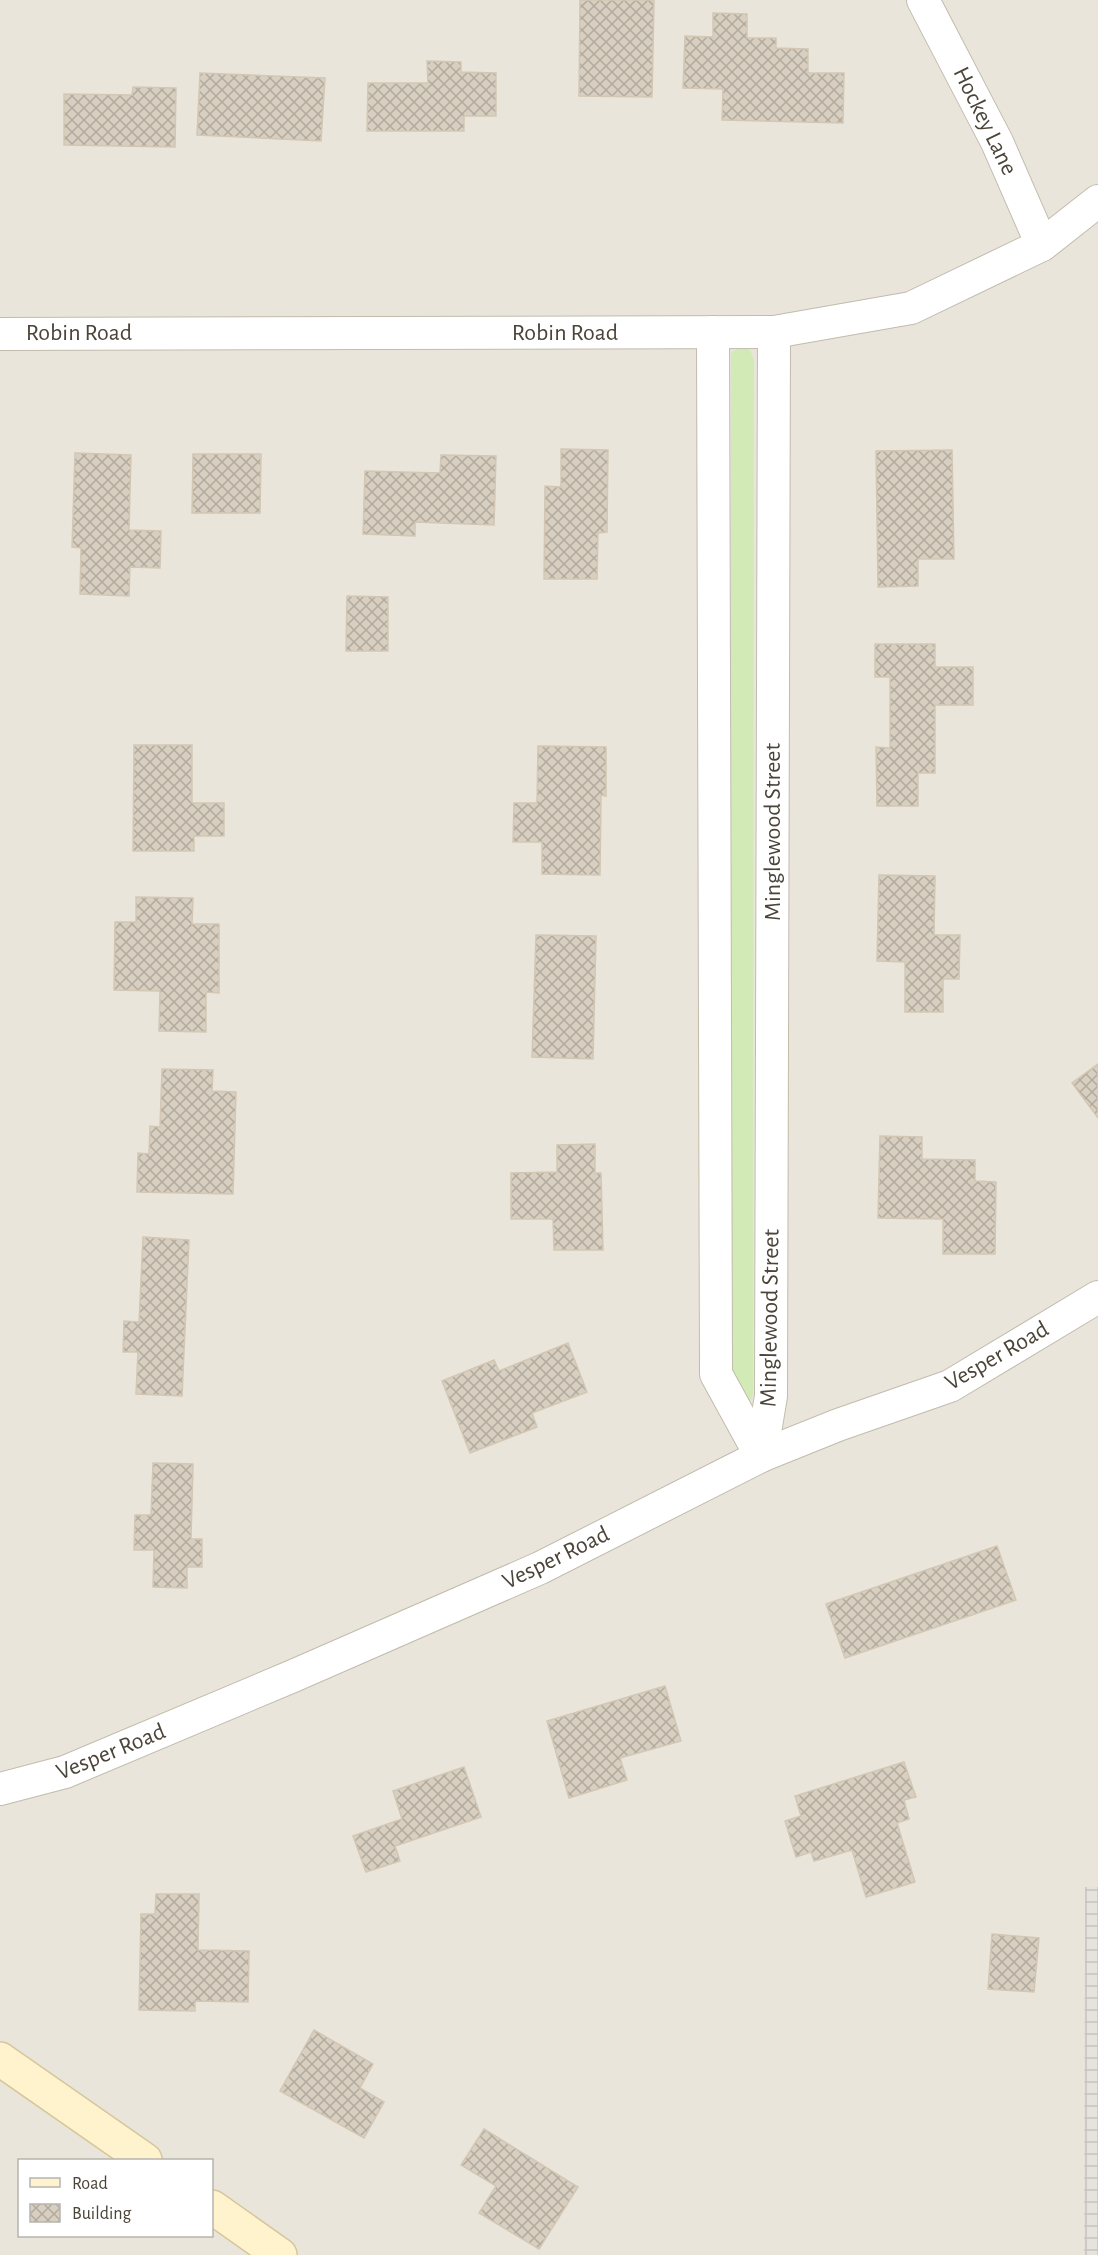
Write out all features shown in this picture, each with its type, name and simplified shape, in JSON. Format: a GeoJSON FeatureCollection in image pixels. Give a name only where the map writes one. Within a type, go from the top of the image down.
{"type":"FeatureCollection","features":[{"type":"Feature","properties":{"kind":"street","name":"Hockey Lane"},"geometry":{"type":"LineString","coordinates":[[924,0],[997,142],[1042,245]]}},
{"type":"Feature","properties":{"kind":"street","name":"Robin Road"},"geometry":{"type":"LineString","coordinates":[[0,334],[774,332],[911,308],[1042,245],[1098,201]]}},
{"type":"Feature","properties":{"kind":"street","name":"Minglewood Street"},"geometry":{"type":"LineString","coordinates":[[713,332],[716,1374],[761,1456]]}},
{"type":"Feature","properties":{"kind":"street","name":"Minglewood Street"},"geometry":{"type":"LineString","coordinates":[[761,1456],[772,1384],[774,332]]}},
{"type":"Feature","properties":{"kind":"street","name":"Vesper Road"},"geometry":{"type":"LineString","coordinates":[[0,1790],[65,1772],[293,1677],[540,1568],[761,1456],[838,1425],[950,1386],[1098,1297]]}},
{"type":"Feature","properties":{"kind":"street"},"geometry":{"type":"LineString","coordinates":[[0,2059],[144,2159]]}},
{"type":"Feature","properties":{"kind":"street"},"geometry":{"type":"LineString","coordinates":[[213,2208],[280,2255]]}},
{"type":"Feature","properties":{"kind":"shaded area"},"geometry":{"type":"Polygon","coordinates":[[[0,0],[1098,0],[1098,2255],[0,2255],[0,0]]]}},
{"type":"Feature","properties":{"kind":"shaded area"},"geometry":{"type":"Polygon","coordinates":[[[1085,1887],[1098,1887],[1098,2255],[1084,2255],[1085,1887]]]}},
{"type":"Feature","properties":{"kind":"green space"},"geometry":{"type":"Polygon","coordinates":[[[741,347],[750,350],[754,360],[753,1393],[747,1405],[731,1395],[731,355],[741,347]]]}},
{"type":"Feature","properties":{"kind":"building"},"geometry":{"type":"Polygon","coordinates":[[[580,0],[654,0],[652,97],[579,96],[580,0]]]}},
{"type":"Feature","properties":{"kind":"building"},"geometry":{"type":"Polygon","coordinates":[[[713,13],[747,14],[747,38],[776,38],[776,48],[808,49],[808,73],[844,73],[843,123],[722,120],[723,89],[683,88],[685,36],[713,37],[713,13]]]}},
{"type":"Feature","properties":{"kind":"building"},"geometry":{"type":"Polygon","coordinates":[[[427,61],[461,62],[461,72],[496,73],[496,116],[464,116],[464,131],[367,131],[368,83],[428,83],[427,61]]]}},
{"type":"Feature","properties":{"kind":"building"},"geometry":{"type":"Polygon","coordinates":[[[200,73],[325,78],[321,141],[197,135],[200,73]]]}},
{"type":"Feature","properties":{"kind":"building"},"geometry":{"type":"Polygon","coordinates":[[[133,87],[176,88],[175,147],[64,145],[64,94],[132,95],[133,87]]]}},
{"type":"Feature","properties":{"kind":"building"},"geometry":{"type":"Polygon","coordinates":[[[561,449],[608,450],[607,532],[598,533],[597,579],[544,579],[545,486],[561,487],[561,449]]]}},
{"type":"Feature","properties":{"kind":"building"},"geometry":{"type":"Polygon","coordinates":[[[952,450],[954,559],[918,559],[918,586],[878,587],[876,451],[952,450]]]}},
{"type":"Feature","properties":{"kind":"building"},"geometry":{"type":"Polygon","coordinates":[[[75,453],[131,455],[129,530],[161,531],[160,568],[130,567],[129,596],[80,594],[81,548],[72,547],[75,453]]]}},
{"type":"Feature","properties":{"kind":"building"},"geometry":{"type":"Polygon","coordinates":[[[193,454],[261,454],[260,513],[192,513],[193,454]]]}},
{"type":"Feature","properties":{"kind":"building"},"geometry":{"type":"Polygon","coordinates":[[[441,455],[496,456],[494,525],[415,522],[415,536],[363,534],[365,471],[440,473],[441,455]]]}},
{"type":"Feature","properties":{"kind":"building"},"geometry":{"type":"Polygon","coordinates":[[[347,596],[388,597],[388,651],[346,651],[347,596]]]}},
{"type":"Feature","properties":{"kind":"building"},"geometry":{"type":"Polygon","coordinates":[[[875,644],[935,644],[935,667],[973,667],[973,705],[935,705],[935,773],[918,773],[918,806],[877,806],[876,747],[890,748],[890,677],[875,677],[875,644]]]}},
{"type":"Feature","properties":{"kind":"building"},"geometry":{"type":"Polygon","coordinates":[[[134,745],[192,745],[192,803],[224,803],[224,836],[194,836],[194,851],[133,851],[134,745]]]}},
{"type":"Feature","properties":{"kind":"building"},"geometry":{"type":"Polygon","coordinates":[[[538,746],[606,747],[606,796],[601,795],[600,875],[542,874],[542,842],[513,842],[514,803],[537,803],[538,746]]]}},
{"type":"Feature","properties":{"kind":"building"},"geometry":{"type":"Polygon","coordinates":[[[879,875],[935,876],[934,935],[960,935],[959,979],[943,979],[943,1012],[905,1012],[905,962],[877,961],[879,875]]]}},
{"type":"Feature","properties":{"kind":"building"},"geometry":{"type":"Polygon","coordinates":[[[136,897],[193,898],[192,924],[219,924],[219,993],[206,992],[206,1032],[159,1031],[160,991],[114,990],[115,922],[136,922],[136,897]]]}},
{"type":"Feature","properties":{"kind":"building"},"geometry":{"type":"Polygon","coordinates":[[[536,935],[596,936],[593,1059],[532,1057],[536,935]]]}},
{"type":"Feature","properties":{"kind":"building"},"geometry":{"type":"Polygon","coordinates":[[[1098,1064],[1098,1118],[1072,1083],[1098,1064]]]}},
{"type":"Feature","properties":{"kind":"building"},"geometry":{"type":"Polygon","coordinates":[[[162,1069],[213,1070],[212,1091],[236,1092],[233,1194],[137,1192],[138,1153],[149,1154],[150,1126],[160,1127],[162,1069]]]}},
{"type":"Feature","properties":{"kind":"building"},"geometry":{"type":"Polygon","coordinates":[[[880,1136],[922,1137],[922,1159],[975,1160],[975,1181],[996,1182],[995,1254],[943,1254],[943,1219],[878,1218],[880,1136]]]}},
{"type":"Feature","properties":{"kind":"building"},"geometry":{"type":"Polygon","coordinates":[[[595,1144],[595,1173],[601,1173],[603,1250],[554,1250],[553,1219],[511,1219],[511,1173],[557,1172],[557,1145],[595,1144]]]}},
{"type":"Feature","properties":{"kind":"building"},"geometry":{"type":"Polygon","coordinates":[[[143,1237],[189,1240],[182,1396],[136,1394],[138,1352],[123,1352],[124,1321],[139,1322],[143,1237]]]}},
{"type":"Feature","properties":{"kind":"building"},"geometry":{"type":"Polygon","coordinates":[[[568,1343],[587,1392],[532,1413],[537,1427],[470,1453],[442,1381],[494,1360],[499,1371],[568,1343]]]}},
{"type":"Feature","properties":{"kind":"building"},"geometry":{"type":"Polygon","coordinates":[[[153,1463],[193,1464],[191,1539],[202,1539],[202,1567],[187,1567],[187,1588],[153,1587],[154,1550],[134,1550],[135,1515],[151,1515],[153,1463]]]}},
{"type":"Feature","properties":{"kind":"building"},"geometry":{"type":"Polygon","coordinates":[[[997,1546],[1016,1600],[845,1658],[826,1604],[997,1546]]]}},
{"type":"Feature","properties":{"kind":"building"},"geometry":{"type":"Polygon","coordinates":[[[665,1686],[681,1741],[620,1758],[627,1780],[569,1798],[547,1721],[665,1686]]]}},
{"type":"Feature","properties":{"kind":"building"},"geometry":{"type":"Polygon","coordinates":[[[904,1762],[916,1797],[904,1800],[909,1819],[897,1823],[915,1882],[866,1897],[852,1850],[814,1861],[811,1852],[796,1857],[785,1821],[801,1816],[795,1796],[904,1762]]]}},
{"type":"Feature","properties":{"kind":"building"},"geometry":{"type":"Polygon","coordinates":[[[464,1767],[481,1817],[395,1846],[400,1861],[366,1872],[353,1836],[402,1819],[393,1791],[464,1767]]]}},
{"type":"Feature","properties":{"kind":"building"},"geometry":{"type":"Polygon","coordinates":[[[156,1894],[199,1894],[198,1950],[249,1951],[248,2002],[195,2001],[195,2011],[139,2010],[141,1914],[155,1914],[156,1894]]]}},
{"type":"Feature","properties":{"kind":"building"},"geometry":{"type":"Polygon","coordinates":[[[992,1934],[1039,1938],[1034,1992],[988,1989],[992,1934]]]}},
{"type":"Feature","properties":{"kind":"building"},"geometry":{"type":"Polygon","coordinates":[[[314,2030],[373,2064],[360,2088],[384,2102],[364,2138],[280,2091],[314,2030]]]}},
{"type":"Feature","properties":{"kind":"building"},"geometry":{"type":"Polygon","coordinates":[[[484,2129],[578,2187],[539,2249],[479,2213],[496,2186],[461,2165],[484,2129]]]}}]}
